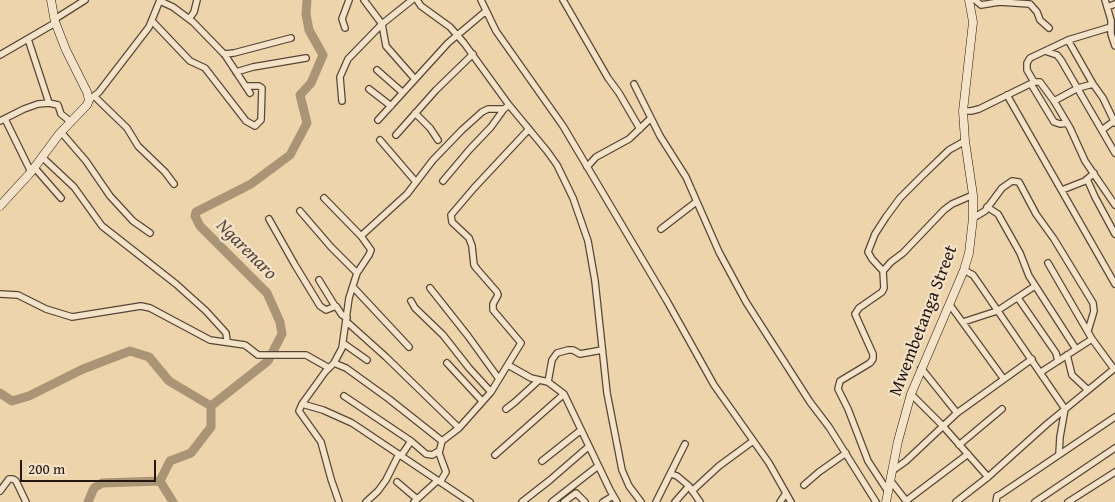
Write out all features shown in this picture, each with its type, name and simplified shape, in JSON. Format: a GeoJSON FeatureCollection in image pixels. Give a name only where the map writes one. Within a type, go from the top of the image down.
{"type":"FeatureCollection","features":[{"type":"Feature","properties":{"kind":"street"},"geometry":{"type":"LineString","coordinates":[[51,0],[55,21],[66,50],[92,98],[127,128],[138,146],[165,172],[174,184]]}},
{"type":"Feature","properties":{"kind":"street"},"geometry":{"type":"LineString","coordinates":[[0,55],[28,39],[85,0]]}},
{"type":"Feature","properties":{"kind":"street"},"geometry":{"type":"LineString","coordinates":[[189,19],[194,12],[197,0]]}},
{"type":"Feature","properties":{"kind":"street"},"geometry":{"type":"LineString","coordinates":[[345,28],[342,19],[349,0]]}},
{"type":"Feature","properties":{"kind":"street"},"geometry":{"type":"LineString","coordinates":[[364,0],[382,24],[386,46],[414,78]]}},
{"type":"Feature","properties":{"kind":"street"},"geometry":{"type":"LineString","coordinates":[[400,0],[404,6]]}},
{"type":"Feature","properties":{"kind":"street"},"geometry":{"type":"LineString","coordinates":[[342,101],[340,78],[345,64],[382,24],[412,0]]}},
{"type":"Feature","properties":{"kind":"street"},"geometry":{"type":"LineString","coordinates":[[417,0],[421,6],[457,34],[473,54],[506,107],[548,151],[557,165],[579,211],[588,241],[595,281],[606,393],[622,470],[629,486],[642,502]]}},
{"type":"Feature","properties":{"kind":"street"},"geometry":{"type":"LineString","coordinates":[[481,0],[496,30],[563,126],[667,301],[714,385],[769,463],[791,502]]}},
{"type":"Feature","properties":{"kind":"street"},"geometry":{"type":"LineString","coordinates":[[563,0],[640,129]]}},
{"type":"Feature","properties":{"kind":"street"},"geometry":{"type":"LineString","coordinates":[[0,206],[61,132],[87,105],[152,21],[160,1],[173,7],[189,19],[224,54],[250,93]]}},
{"type":"Feature","properties":{"kind":"street"},"geometry":{"type":"LineString","coordinates":[[972,1],[981,5],[999,2],[1032,2],[1040,19],[1049,28]]}},
{"type":"Feature","properties":{"kind":"street","name":"Mwembetanga Street"},"geometry":{"type":"LineString","coordinates":[[886,502],[898,440],[910,394],[950,305],[969,254],[972,195],[965,141],[964,110],[973,22],[972,1]]}},
{"type":"Feature","properties":{"kind":"street"},"geometry":{"type":"LineString","coordinates":[[1115,4],[1106,3],[1115,46]]}},
{"type":"Feature","properties":{"kind":"street"},"geometry":{"type":"LineString","coordinates":[[378,120],[414,78],[457,34],[486,11]]}},
{"type":"Feature","properties":{"kind":"street"},"geometry":{"type":"LineString","coordinates":[[152,21],[190,62],[205,68],[246,121],[255,126],[261,120],[262,88],[259,86],[246,86]]}},
{"type":"Feature","properties":{"kind":"street"},"geometry":{"type":"LineString","coordinates":[[1067,123],[1060,124],[1054,122],[1032,83],[1028,72],[1028,60],[1068,40],[1111,27]]}},
{"type":"Feature","properties":{"kind":"street"},"geometry":{"type":"LineString","coordinates":[[224,54],[290,38]]}},
{"type":"Feature","properties":{"kind":"street"},"geometry":{"type":"LineString","coordinates":[[28,39],[49,103]]}},
{"type":"Feature","properties":{"kind":"street"},"geometry":{"type":"LineString","coordinates":[[1068,40],[1103,98],[1114,122],[1102,130]]}},
{"type":"Feature","properties":{"kind":"street"},"geometry":{"type":"LineString","coordinates":[[1045,50],[1057,55],[1061,60],[1115,153]]}},
{"type":"Feature","properties":{"kind":"street"},"geometry":{"type":"LineString","coordinates":[[396,135],[436,90],[473,54]]}},
{"type":"Feature","properties":{"kind":"street"},"geometry":{"type":"LineString","coordinates":[[236,72],[253,67],[306,58]]}},
{"type":"Feature","properties":{"kind":"street"},"geometry":{"type":"LineString","coordinates":[[377,70],[402,92]]}},
{"type":"Feature","properties":{"kind":"street"},"geometry":{"type":"LineString","coordinates":[[964,110],[979,109],[1032,83],[1038,82],[1042,84],[1067,123],[1079,151],[1115,205]]}},
{"type":"Feature","properties":{"kind":"street"},"geometry":{"type":"LineString","coordinates":[[634,84],[660,136],[686,177],[719,252],[746,302],[810,402],[846,453],[876,502]]}},
{"type":"Feature","properties":{"kind":"street"},"geometry":{"type":"LineString","coordinates":[[1054,101],[1078,88],[1093,84]]}},
{"type":"Feature","properties":{"kind":"street"},"geometry":{"type":"LineString","coordinates":[[369,89],[390,106]]}},
{"type":"Feature","properties":{"kind":"street"},"geometry":{"type":"LineString","coordinates":[[1007,95],[1115,284]]}},
{"type":"Feature","properties":{"kind":"street"},"geometry":{"type":"LineString","coordinates":[[61,198],[32,169],[2,120],[24,108],[49,103],[58,105],[61,114],[71,122]]}},
{"type":"Feature","properties":{"kind":"street"},"geometry":{"type":"LineString","coordinates":[[444,181],[506,107]]}},
{"type":"Feature","properties":{"kind":"street"},"geometry":{"type":"LineString","coordinates":[[361,236],[407,194],[448,144],[482,112],[488,109],[506,107]]}},
{"type":"Feature","properties":{"kind":"street"},"geometry":{"type":"LineString","coordinates":[[415,113],[430,128],[438,140]]}},
{"type":"Feature","properties":{"kind":"street"},"geometry":{"type":"LineString","coordinates":[[587,167],[596,157],[620,146],[651,118]]}},
{"type":"Feature","properties":{"kind":"street"},"geometry":{"type":"LineString","coordinates":[[344,396],[426,454],[432,455],[438,451],[442,442],[459,428],[491,392],[521,341],[493,310],[492,304],[498,295],[497,292],[476,269],[469,238],[450,218],[474,188],[529,129]]}},
{"type":"Feature","properties":{"kind":"street"},"geometry":{"type":"LineString","coordinates":[[61,132],[86,161],[110,196],[133,221],[150,233]]}},
{"type":"Feature","properties":{"kind":"street"},"geometry":{"type":"LineString","coordinates":[[380,140],[416,182]]}},
{"type":"Feature","properties":{"kind":"street"},"geometry":{"type":"LineString","coordinates":[[887,490],[868,461],[848,409],[838,389],[840,381],[870,363],[873,359],[873,354],[854,314],[859,308],[882,292],[884,288],[883,272],[872,260],[868,252],[875,234],[886,216],[900,198],[949,150],[965,141]]}},
{"type":"Feature","properties":{"kind":"street"},"geometry":{"type":"LineString","coordinates":[[42,157],[74,187],[102,226],[176,284],[206,311],[226,333],[227,342]]}},
{"type":"Feature","properties":{"kind":"street"},"geometry":{"type":"LineString","coordinates":[[1062,190],[1087,179],[1094,173]]}},
{"type":"Feature","properties":{"kind":"street"},"geometry":{"type":"LineString","coordinates":[[1087,179],[1115,234]]}},
{"type":"Feature","properties":{"kind":"street"},"geometry":{"type":"LineString","coordinates":[[972,218],[980,215],[1002,188],[1012,181],[1018,182],[1036,214],[1054,239],[1093,303],[1094,311],[1088,331]]}},
{"type":"Feature","properties":{"kind":"street"},"geometry":{"type":"LineString","coordinates":[[883,272],[944,210],[952,204],[972,195]]}},
{"type":"Feature","properties":{"kind":"street"},"geometry":{"type":"LineString","coordinates":[[324,198],[361,236],[371,252],[357,273],[352,287],[347,308],[343,343],[334,363],[302,404],[300,414],[321,442],[339,502]]}},
{"type":"Feature","properties":{"kind":"street"},"geometry":{"type":"LineString","coordinates":[[661,229],[696,202]]}},
{"type":"Feature","properties":{"kind":"street"},"geometry":{"type":"LineString","coordinates":[[987,207],[998,214],[1020,253],[1029,276],[1076,349]]}},
{"type":"Feature","properties":{"kind":"street"},"geometry":{"type":"LineString","coordinates":[[300,211],[331,247],[357,273]]}},
{"type":"Feature","properties":{"kind":"street"},"geometry":{"type":"LineString","coordinates":[[270,219],[295,266],[320,306],[326,310],[335,306]]}},
{"type":"Feature","properties":{"kind":"street"},"geometry":{"type":"LineString","coordinates":[[956,502],[1114,369],[1092,339],[1048,263]]}},
{"type":"Feature","properties":{"kind":"street"},"geometry":{"type":"LineString","coordinates":[[964,270],[973,275],[1065,409],[1059,454]]}},
{"type":"Feature","properties":{"kind":"street"},"geometry":{"type":"LineString","coordinates":[[319,280],[335,306],[347,320],[459,428]]}},
{"type":"Feature","properties":{"kind":"street"},"geometry":{"type":"LineString","coordinates":[[963,322],[997,311],[1035,286]]}},
{"type":"Feature","properties":{"kind":"street"},"geometry":{"type":"LineString","coordinates":[[352,287],[409,347]]}},
{"type":"Feature","properties":{"kind":"street"},"geometry":{"type":"LineString","coordinates":[[430,288],[499,379]]}},
{"type":"Feature","properties":{"kind":"street"},"geometry":{"type":"LineString","coordinates":[[0,294],[18,296],[46,310],[72,317],[142,306],[150,308],[214,341],[245,345],[258,355],[306,355],[329,368]]}},
{"type":"Feature","properties":{"kind":"street"},"geometry":{"type":"LineString","coordinates":[[1018,298],[1056,353],[1058,361]]}},
{"type":"Feature","properties":{"kind":"street"},"geometry":{"type":"LineString","coordinates":[[411,300],[415,308],[442,335],[491,392]]}},
{"type":"Feature","properties":{"kind":"street"},"geometry":{"type":"LineString","coordinates":[[950,305],[1003,378]]}},
{"type":"Feature","properties":{"kind":"street"},"geometry":{"type":"LineString","coordinates":[[1041,372],[1092,339]]}},
{"type":"Feature","properties":{"kind":"street"},"geometry":{"type":"LineString","coordinates":[[343,343],[367,360]]}},
{"type":"Feature","properties":{"kind":"street"},"geometry":{"type":"LineString","coordinates":[[548,382],[552,360],[557,353],[573,350],[580,354],[602,350]]}},
{"type":"Feature","properties":{"kind":"street"},"geometry":{"type":"LineString","coordinates":[[1067,355],[1072,375],[1088,390]]}},
{"type":"Feature","properties":{"kind":"street"},"geometry":{"type":"LineString","coordinates":[[892,471],[906,461],[942,425],[957,413],[1003,378],[1032,359]]}},
{"type":"Feature","properties":{"kind":"street"},"geometry":{"type":"LineString","coordinates":[[334,363],[346,368],[389,399],[442,442]]}},
{"type":"Feature","properties":{"kind":"street"},"geometry":{"type":"LineString","coordinates":[[447,363],[482,401]]}},
{"type":"Feature","properties":{"kind":"street"},"geometry":{"type":"LineString","coordinates":[[508,365],[538,381],[548,382],[564,394],[617,502]]}},
{"type":"Feature","properties":{"kind":"street"},"geometry":{"type":"LineString","coordinates":[[921,368],[957,413]]}},
{"type":"Feature","properties":{"kind":"street"},"geometry":{"type":"LineString","coordinates":[[506,408],[538,381]]}},
{"type":"Feature","properties":{"kind":"street"},"geometry":{"type":"LineString","coordinates":[[495,455],[564,394]]}},
{"type":"Feature","properties":{"kind":"street"},"geometry":{"type":"LineString","coordinates":[[910,394],[942,425],[988,477]]}},
{"type":"Feature","properties":{"kind":"street"},"geometry":{"type":"LineString","coordinates":[[302,404],[323,410],[352,423],[470,502]]}},
{"type":"Feature","properties":{"kind":"street"},"geometry":{"type":"LineString","coordinates":[[959,445],[1002,409]]}},
{"type":"Feature","properties":{"kind":"street"},"geometry":{"type":"LineString","coordinates":[[996,502],[997,496],[1115,418]]}},
{"type":"Feature","properties":{"kind":"street"},"geometry":{"type":"LineString","coordinates":[[542,461],[581,430]]}},
{"type":"Feature","properties":{"kind":"street"},"geometry":{"type":"LineString","coordinates":[[675,502],[690,488],[753,441]]}},
{"type":"Feature","properties":{"kind":"street"},"geometry":{"type":"LineString","coordinates":[[366,502],[378,491],[400,455],[411,442]]}},
{"type":"Feature","properties":{"kind":"street"},"geometry":{"type":"LineString","coordinates":[[656,502],[685,444]]}},
{"type":"Feature","properties":{"kind":"street"},"geometry":{"type":"LineString","coordinates":[[522,502],[588,446]]}},
{"type":"Feature","properties":{"kind":"street"},"geometry":{"type":"LineString","coordinates":[[1035,502],[1115,448]]}},
{"type":"Feature","properties":{"kind":"street"},"geometry":{"type":"LineString","coordinates":[[398,482],[416,501],[439,481],[446,472],[438,451]]}},
{"type":"Feature","properties":{"kind":"street"},"geometry":{"type":"LineString","coordinates":[[804,485],[846,453]]}},
{"type":"Feature","properties":{"kind":"street"},"geometry":{"type":"LineString","coordinates":[[890,480],[907,502],[968,454]]}},
{"type":"Feature","properties":{"kind":"street"},"geometry":{"type":"LineString","coordinates":[[552,502],[598,466]]}},
{"type":"Feature","properties":{"kind":"street"},"geometry":{"type":"LineString","coordinates":[[1068,502],[1115,472]]}},
{"type":"Feature","properties":{"kind":"street"},"geometry":{"type":"LineString","coordinates":[[671,474],[677,476],[690,488],[700,502]]}},
{"type":"Feature","properties":{"kind":"street"},"geometry":{"type":"LineString","coordinates":[[0,491],[9,479],[13,479],[16,481],[26,502]]}},
{"type":"Feature","properties":{"kind":"street"},"geometry":{"type":"LineString","coordinates":[[564,502],[576,493],[585,502]]}},
{"type":"Feature","properties":{"kind":"street"},"geometry":{"type":"LineString","coordinates":[[780,502],[786,493]]}},
{"type":"Feature","properties":{"kind":"street"},"geometry":{"type":"LineString","coordinates":[[603,502],[613,496]]}},
{"type":"Feature","properties":{"kind":"waterway","name":"Ngarenaro"},"geometry":{"type":"LineString","coordinates":[[0,393],[12,401],[29,396],[83,369],[130,351],[149,357],[169,381],[211,406],[268,361],[282,334],[280,322],[267,293],[200,226],[195,216],[196,212],[251,184],[290,155],[307,123],[300,95],[311,83],[323,55],[309,30],[306,14],[307,0]]}},
{"type":"Feature","properties":{"kind":"waterway"},"geometry":{"type":"LineString","coordinates":[[173,502],[160,481],[170,461],[191,453],[211,427],[211,406]]}},
{"type":"Feature","properties":{"kind":"waterway"},"geometry":{"type":"LineString","coordinates":[[88,502],[94,488],[102,483],[160,481]]}}]}
